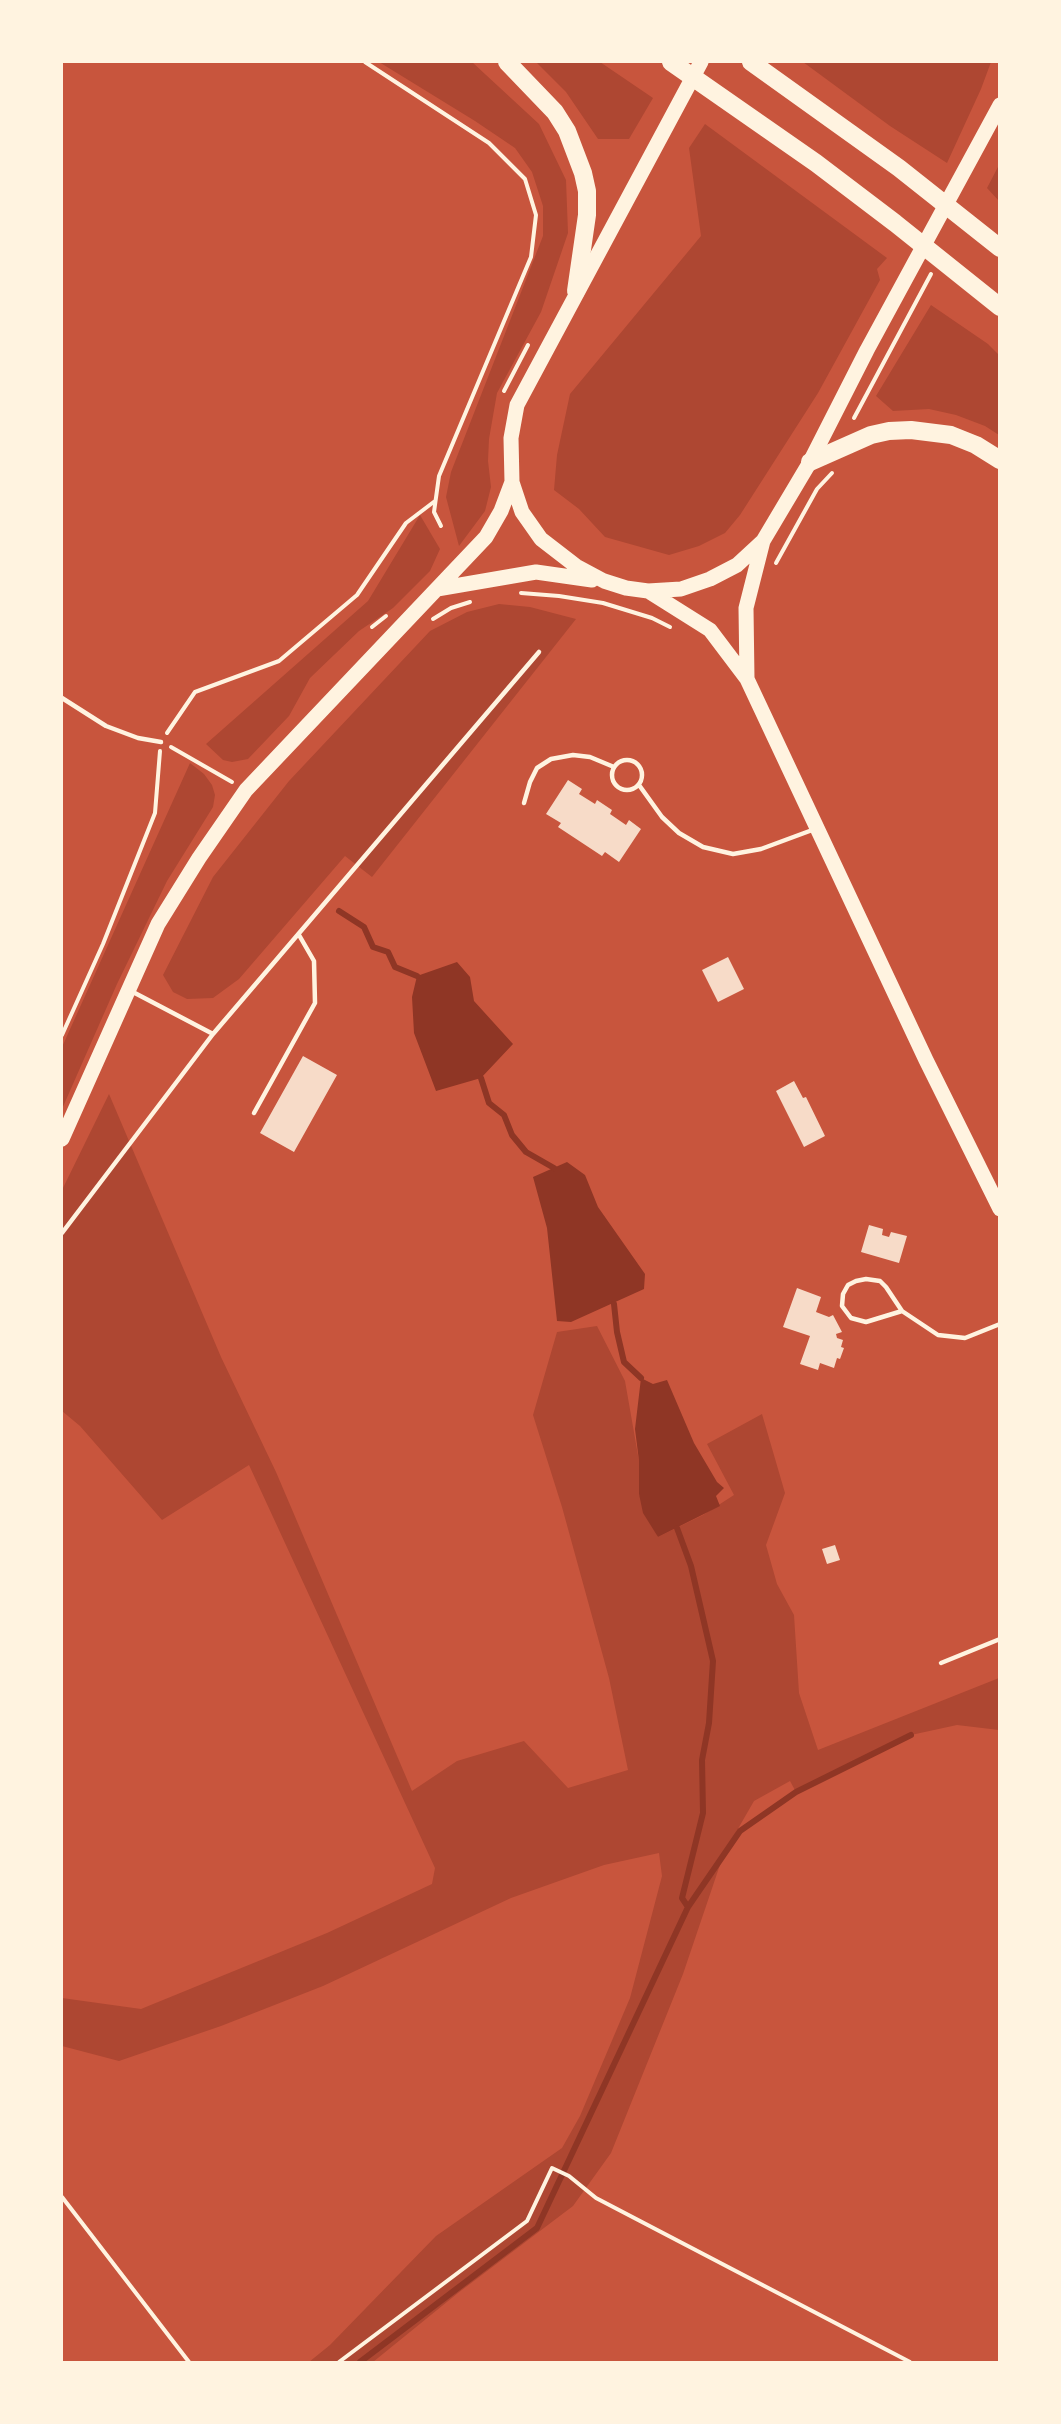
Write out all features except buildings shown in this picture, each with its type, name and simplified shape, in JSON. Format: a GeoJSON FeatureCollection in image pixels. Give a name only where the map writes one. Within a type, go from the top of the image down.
{"type":"FeatureCollection","features":[{"type":"Feature","properties":{"kind":"highway"},"geometry":{"type":"LineString","coordinates":[[507,62],[555,112],[570,139],[584,173],[587,215],[576,291]]}},
{"type":"Feature","properties":{"kind":"highway"},"geometry":{"type":"LineString","coordinates":[[671,62],[816,163],[999,307]]}},
{"type":"Feature","properties":{"kind":"highway"},"geometry":{"type":"LineString","coordinates":[[751,62],[899,168],[999,248]]}},
{"type":"Feature","properties":{"kind":"highway"},"geometry":{"type":"LineString","coordinates":[[810,462],[849,444],[889,431],[929,430],[951,435],[976,445],[999,460]]}},
{"type":"Feature","properties":{"kind":"main road"},"geometry":{"type":"LineString","coordinates":[[604,581],[576,566],[541,539],[522,512],[512,482],[511,438],[517,405],[576,291],[701,62]]}},
{"type":"Feature","properties":{"kind":"main road"},"geometry":{"type":"LineString","coordinates":[[747,679],[746,608],[763,541],[810,462],[999,105]]}},
{"type":"Feature","properties":{"kind":"main road"},"geometry":{"type":"LineString","coordinates":[[62,1139],[158,924],[199,858],[246,790],[486,537],[501,511],[512,482]]}},
{"type":"Feature","properties":{"kind":"main road"},"geometry":{"type":"LineString","coordinates":[[437,589],[536,572],[604,581],[626,588],[648,591],[681,589],[710,579],[736,565],[763,541]]}},
{"type":"Feature","properties":{"kind":"main road"},"geometry":{"type":"LineString","coordinates":[[648,591],[710,630],[747,679],[999,1209]]}},
{"type":"Feature","properties":{"kind":"lane"},"geometry":{"type":"LineString","coordinates":[[62,1233],[213,1034],[539,652]]}},
{"type":"Feature","properties":{"kind":"lane"},"geometry":{"type":"LineString","coordinates":[[62,698],[106,726],[138,738],[160,742]]}},
{"type":"Feature","properties":{"kind":"lane"},"geometry":{"type":"LineString","coordinates":[[524,803],[537,768],[551,759],[573,755],[590,757],[614,767]]}},
{"type":"Feature","properties":{"kind":"lane"},"geometry":{"type":"LineString","coordinates":[[626,760],[635,762],[642,770],[642,780],[639,785],[630,790],[620,788],[613,781],[614,767],[626,760]]}},
{"type":"Feature","properties":{"kind":"lane"},"geometry":{"type":"LineString","coordinates":[[639,785],[662,817],[679,832],[703,847],[733,854],[761,849],[817,828]]}},
{"type":"Feature","properties":{"kind":"lane"},"geometry":{"type":"LineString","coordinates":[[254,1113],[315,1002],[314,961],[299,935]]}},
{"type":"Feature","properties":{"kind":"lane"},"geometry":{"type":"LineString","coordinates":[[128,989],[213,1034]]}},
{"type":"Feature","properties":{"kind":"lane"},"geometry":{"type":"LineString","coordinates":[[902,1311],[866,1322],[851,1318],[842,1306],[843,1294],[848,1285],[856,1281],[866,1279],[880,1281],[902,1311],[938,1335],[965,1338],[999,1324]]}},
{"type":"Feature","properties":{"kind":"lane"},"geometry":{"type":"LineString","coordinates":[[941,1663],[999,1639]]}},
{"type":"Feature","properties":{"kind":"path"},"geometry":{"type":"LineString","coordinates":[[365,62],[489,143],[525,178],[536,215],[531,257],[439,476],[434,512],[441,526]]}},
{"type":"Feature","properties":{"kind":"path"},"geometry":{"type":"LineString","coordinates":[[849,444],[845,433],[919,297]]}},
{"type":"Feature","properties":{"kind":"path"},"geometry":{"type":"LineString","coordinates":[[772,570],[817,489],[825,479],[839,469]]}},
{"type":"Feature","properties":{"kind":"path"},"geometry":{"type":"LineString","coordinates":[[62,1035],[103,944],[155,813],[160,742],[195,692],[279,661],[357,595],[405,523],[436,501]]}},
{"type":"Feature","properties":{"kind":"path"},"geometry":{"type":"LineString","coordinates":[[516,594],[559,596],[603,603],[652,618],[680,632]]}},
{"type":"Feature","properties":{"kind":"path"},"geometry":{"type":"LineString","coordinates":[[432,620],[451,608],[477,599]]}},
{"type":"Feature","properties":{"kind":"path"},"geometry":{"type":"LineString","coordinates":[[160,742],[246,790]]}},
{"type":"Feature","properties":{"kind":"path"},"geometry":{"type":"LineString","coordinates":[[339,2362],[527,2221],[552,2168],[569,2176],[596,2198],[910,2362]]}},
{"type":"Feature","properties":{"kind":"path"},"geometry":{"type":"LineString","coordinates":[[62,2197],[189,2362]]}},
{"type":"Feature","properties":{"kind":"shaded area"},"geometry":{"type":"Polygon","coordinates":[[[379,62],[472,62],[539,124],[566,180],[568,233],[541,312],[497,393],[489,439],[488,461],[491,487],[485,511],[459,546],[446,497],[451,472],[543,236],[543,206],[532,172],[515,148],[379,62]]]}},
{"type":"Feature","properties":{"kind":"shaded area"},"geometry":{"type":"Polygon","coordinates":[[[536,62],[600,62],[653,98],[629,139],[598,139],[566,92],[536,62]]]}},
{"type":"Feature","properties":{"kind":"shaded area"},"geometry":{"type":"Polygon","coordinates":[[[803,62],[991,62],[947,163],[890,126],[803,62]]]}},
{"type":"Feature","properties":{"kind":"shaded area"},"geometry":{"type":"Polygon","coordinates":[[[705,124],[887,258],[877,269],[880,280],[818,393],[740,515],[725,533],[699,546],[669,555],[605,537],[579,509],[554,490],[557,455],[570,394],[701,236],[689,148],[705,124]]]}},
{"type":"Feature","properties":{"kind":"shaded area"},"geometry":{"type":"Polygon","coordinates":[[[999,165],[999,201],[987,188],[999,165]]]}},
{"type":"Feature","properties":{"kind":"shaded area"},"geometry":{"type":"Polygon","coordinates":[[[931,305],[988,344],[999,355],[999,435],[985,426],[956,415],[929,409],[893,411],[876,396],[931,305]]]}},
{"type":"Feature","properties":{"kind":"shaded area"},"geometry":{"type":"Polygon","coordinates":[[[420,515],[440,549],[430,571],[393,608],[359,631],[310,678],[289,716],[248,759],[232,762],[223,760],[206,744],[368,601],[420,515]]]}},
{"type":"Feature","properties":{"kind":"shaded area"},"geometry":{"type":"Polygon","coordinates":[[[499,604],[530,607],[576,619],[372,877],[345,856],[239,979],[213,998],[187,999],[173,992],[163,975],[213,877],[289,781],[430,631],[467,612],[499,604]]]}},
{"type":"Feature","properties":{"kind":"shaded area"},"geometry":{"type":"Polygon","coordinates":[[[190,763],[204,774],[212,785],[215,795],[213,807],[167,881],[117,984],[62,1109],[62,1047],[190,763]]]}},
{"type":"Feature","properties":{"kind":"shaded area"},"geometry":{"type":"Polygon","coordinates":[[[457,962],[470,977],[474,1001],[513,1044],[481,1078],[436,1091],[414,1033],[412,997],[417,976],[457,962]]]}},
{"type":"Feature","properties":{"kind":"shaded area"},"geometry":{"type":"Polygon","coordinates":[[[109,1094],[221,1357],[276,1472],[412,1791],[457,1761],[524,1741],[568,1788],[628,1770],[609,1678],[562,1507],[533,1415],[557,1332],[597,1326],[625,1381],[639,1461],[639,1494],[658,1537],[703,1515],[734,1495],[707,1444],[762,1414],[785,1493],[766,1545],[777,1584],[794,1615],[799,1693],[818,1750],[999,1678],[999,1730],[957,1725],[911,1735],[796,1792],[790,1781],[754,1801],[724,1853],[683,1974],[611,2153],[573,2206],[458,2293],[373,2362],[309,2362],[330,2345],[436,2236],[562,2148],[580,2116],[630,1998],[662,1876],[659,1853],[604,1865],[511,1898],[323,1986],[221,2026],[119,2061],[62,2046],[62,1998],[141,2009],[327,1933],[432,1884],[435,1868],[249,1465],[162,1520],[80,1426],[62,1411],[62,1190],[109,1094]]]}},
{"type":"Feature","properties":{"kind":"shaded area"},"geometry":{"type":"Polygon","coordinates":[[[567,1162],[585,1175],[598,1207],[645,1274],[644,1289],[571,1322],[557,1321],[547,1228],[533,1177],[567,1162]]]}},
{"type":"Feature","properties":{"kind":"shaded area"},"geometry":{"type":"Polygon","coordinates":[[[641,1378],[653,1384],[667,1380],[694,1443],[717,1482],[724,1488],[716,1496],[720,1506],[658,1537],[643,1513],[639,1494],[639,1461],[635,1429],[641,1378]]]}},
{"type":"Feature","properties":{"kind":"waterway"},"geometry":{"type":"LineString","coordinates":[[339,911],[364,927],[373,947],[388,952],[395,967],[417,976]]}},
{"type":"Feature","properties":{"kind":"waterway"},"geometry":{"type":"LineString","coordinates":[[481,1078],[489,1103],[504,1115],[512,1135],[526,1152],[554,1168]]}},
{"type":"Feature","properties":{"kind":"waterway"},"geometry":{"type":"LineString","coordinates":[[614,1304],[617,1332],[624,1362],[641,1378]]}},
{"type":"Feature","properties":{"kind":"waterway"},"geometry":{"type":"LineString","coordinates":[[677,1528],[691,1566],[713,1661],[709,1723],[702,1760],[703,1813],[682,1898],[688,1907]]}},
{"type":"Feature","properties":{"kind":"waterway"},"geometry":{"type":"LineString","coordinates":[[360,2362],[537,2228],[688,1907],[740,1831],[796,1792],[911,1735]]}}]}
